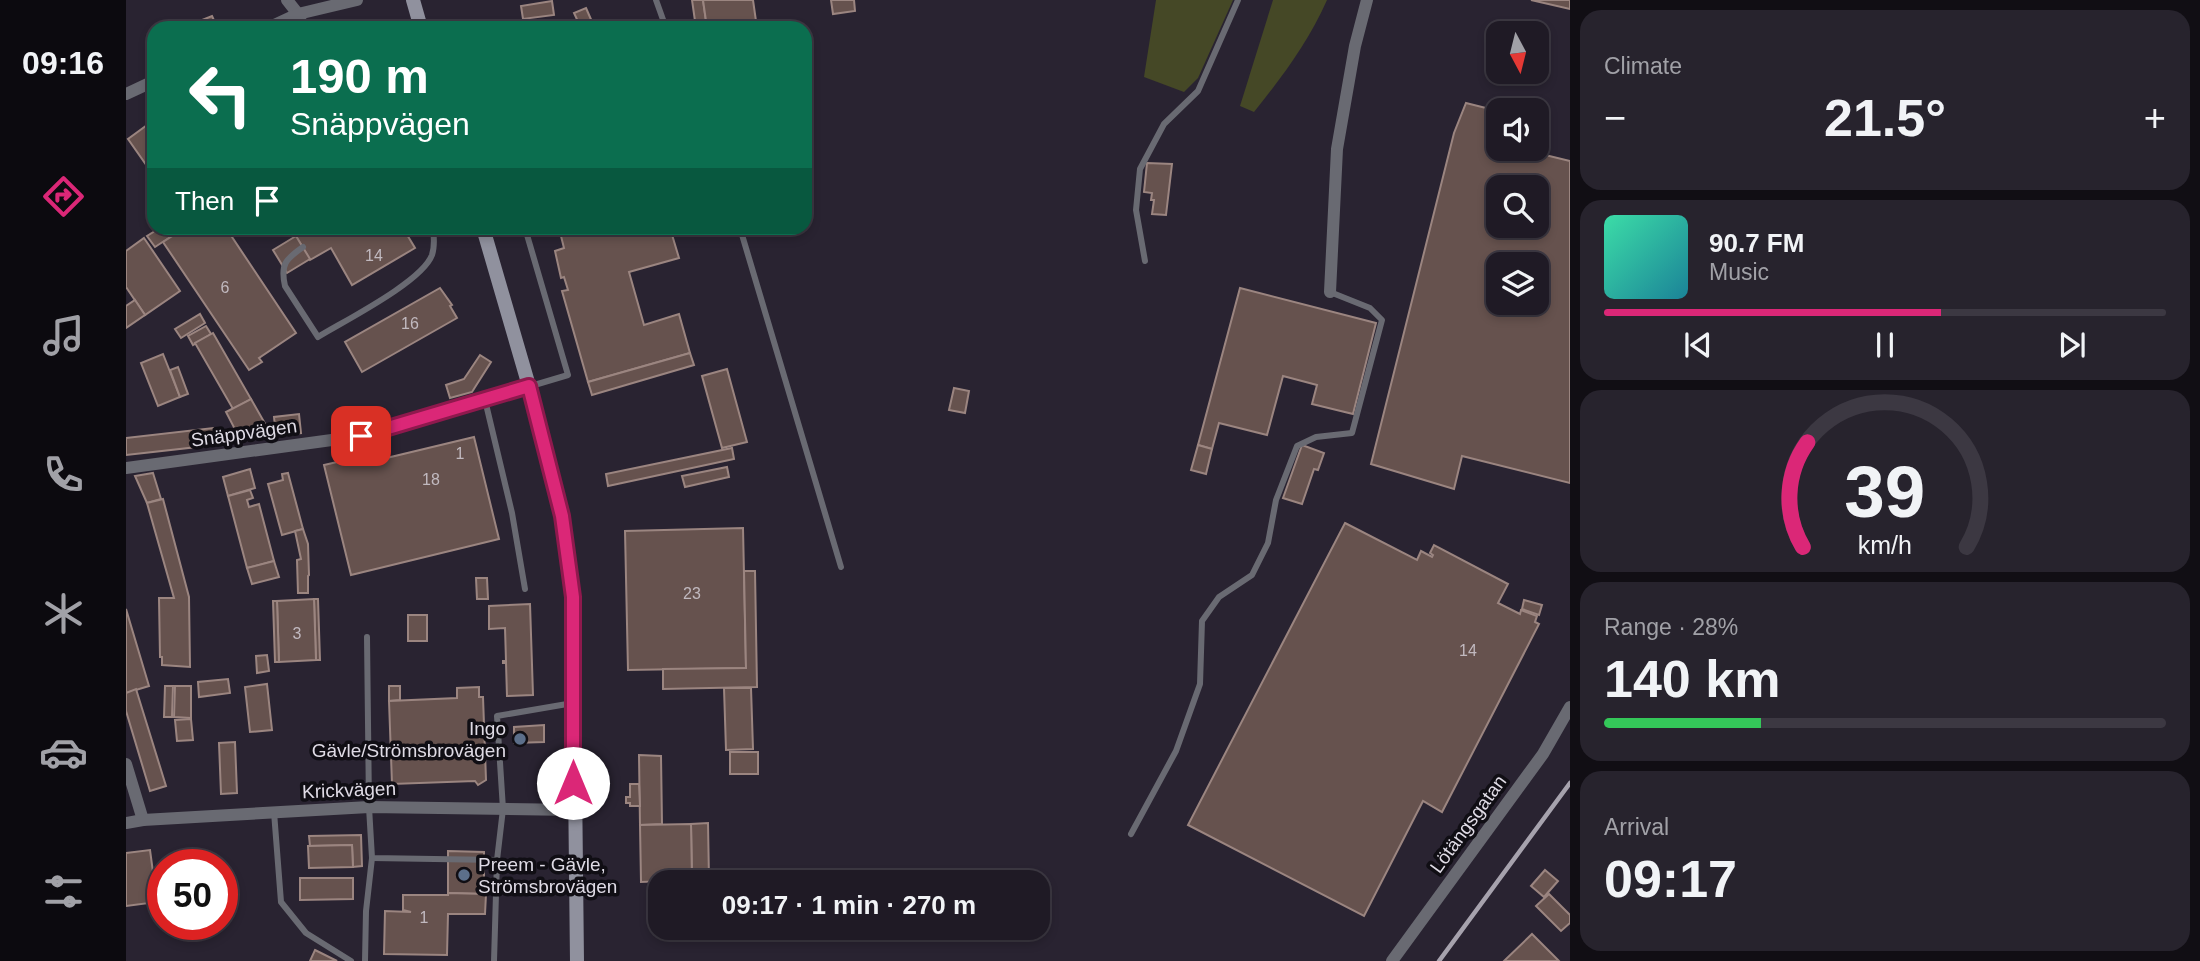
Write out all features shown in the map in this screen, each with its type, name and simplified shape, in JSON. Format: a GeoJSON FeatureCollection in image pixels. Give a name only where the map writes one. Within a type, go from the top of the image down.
{"type":"FeatureCollection","features":[{"type":"Feature","properties":{"kind":"main road"},"geometry":{"type":"LineString","coordinates":[[413,0],[419,21]]}},
{"type":"Feature","properties":{"kind":"main road"},"geometry":{"type":"LineString","coordinates":[[485,235],[529,386],[562,516],[573,597],[577,961]]}},
{"type":"Feature","properties":{"kind":"street"},"geometry":{"type":"LineString","coordinates":[[287,0],[298,14]]}},
{"type":"Feature","properties":{"kind":"street"},"geometry":{"type":"LineString","coordinates":[[283,21],[298,14],[357,0]]}},
{"type":"Feature","properties":{"kind":"street"},"geometry":{"type":"LineString","coordinates":[[1330,292],[1337,149],[1355,46],[1367,0]]}},
{"type":"Feature","properties":{"kind":"street"},"geometry":{"type":"LineString","coordinates":[[126,94],[147,84]]}},
{"type":"Feature","properties":{"kind":"street","name":"Snäppvägen"},"geometry":{"type":"LineString","coordinates":[[126,468],[361,436],[529,386]]}},
{"type":"Feature","properties":{"kind":"street","name":"Lötängsgatan"},"geometry":{"type":"LineString","coordinates":[[1392,961],[1543,754],[1570,707]]}},
{"type":"Feature","properties":{"kind":"street"},"geometry":{"type":"LineString","coordinates":[[126,764],[143,820]]}},
{"type":"Feature","properties":{"kind":"street","name":"Krickvägen"},"geometry":{"type":"LineString","coordinates":[[126,823],[369,807],[574,810]]}},
{"type":"Feature","properties":{"kind":"lane"},"geometry":{"type":"LineString","coordinates":[[656,0],[664,21]]}},
{"type":"Feature","properties":{"kind":"lane"},"geometry":{"type":"LineString","coordinates":[[1145,261],[1136,210],[1140,169],[1164,124],[1198,91],[1238,0]]}},
{"type":"Feature","properties":{"kind":"lane"},"geometry":{"type":"LineString","coordinates":[[298,14],[304,21]]}},
{"type":"Feature","properties":{"kind":"lane"},"geometry":{"type":"LineString","coordinates":[[303,247],[288,258],[283,271],[285,286],[318,337],[407,282],[421,270],[431,256],[434,235]]}},
{"type":"Feature","properties":{"kind":"lane"},"geometry":{"type":"LineString","coordinates":[[527,235],[568,375],[529,386]]}},
{"type":"Feature","properties":{"kind":"lane"},"geometry":{"type":"LineString","coordinates":[[742,235],[841,567]]}},
{"type":"Feature","properties":{"kind":"lane"},"geometry":{"type":"LineString","coordinates":[[1131,834],[1176,751],[1200,684],[1202,621],[1219,597],[1252,575],[1268,542],[1276,500],[1297,446],[1316,436],[1352,433],[1382,320],[1370,307],[1330,292]]}},
{"type":"Feature","properties":{"kind":"lane"},"geometry":{"type":"LineString","coordinates":[[485,400],[512,513],[525,589]]}},
{"type":"Feature","properties":{"kind":"lane"},"geometry":{"type":"LineString","coordinates":[[365,961],[366,911],[372,858],[367,637]]}},
{"type":"Feature","properties":{"kind":"lane"},"geometry":{"type":"LineString","coordinates":[[494,961],[497,860],[503,809],[497,716],[573,703]]}},
{"type":"Feature","properties":{"kind":"lane"},"geometry":{"type":"LineString","coordinates":[[274,812],[281,902],[306,933],[351,961]]}},
{"type":"Feature","properties":{"kind":"lane"},"geometry":{"type":"LineString","coordinates":[[372,858],[497,860]]}},
{"type":"Feature","properties":{"kind":"green space"},"geometry":{"type":"Polygon","coordinates":[[[1156,0],[1233,0],[1198,78],[1184,92],[1144,77],[1156,0]]]}},
{"type":"Feature","properties":{"kind":"green space"},"geometry":{"type":"Polygon","coordinates":[[[1273,0],[1327,0],[1294,58],[1254,112],[1240,106],[1273,0]]]}},
{"type":"Feature","properties":{"kind":"building"},"geometry":{"type":"Polygon","coordinates":[[[692,0],[703,0],[706,21],[695,21],[692,0]]]}},
{"type":"Feature","properties":{"kind":"building"},"geometry":{"type":"Polygon","coordinates":[[[703,0],[753,0],[756,21],[706,21],[703,0]]]}},
{"type":"Feature","properties":{"kind":"building"},"geometry":{"type":"Polygon","coordinates":[[[831,0],[854,0],[855,11],[833,14],[831,0]]]}},
{"type":"Feature","properties":{"kind":"building"},"geometry":{"type":"Polygon","coordinates":[[[1531,0],[1570,0],[1570,9],[1531,0]]]}},
{"type":"Feature","properties":{"kind":"building"},"geometry":{"type":"Polygon","coordinates":[[[552,1],[554,15],[523,19],[521,6],[552,1]]]}},
{"type":"Feature","properties":{"kind":"building"},"geometry":{"type":"Polygon","coordinates":[[[586,8],[592,21],[578,21],[574,13],[586,8]]]}},
{"type":"Feature","properties":{"kind":"building"},"geometry":{"type":"Polygon","coordinates":[[[212,16],[214,21],[200,21],[212,16]]]}},
{"type":"Feature","properties":{"kind":"building"},"geometry":{"type":"Polygon","coordinates":[[[1466,103],[1486,108],[1486,161],[1549,161],[1549,156],[1570,161],[1570,483],[1462,456],[1454,489],[1371,464],[1454,133],[1466,103]]]}},
{"type":"Feature","properties":{"kind":"building"},"geometry":{"type":"Polygon","coordinates":[[[147,125],[147,166],[128,139],[147,125]]]}},
{"type":"Feature","properties":{"kind":"building"},"geometry":{"type":"Polygon","coordinates":[[[1147,163],[1172,164],[1166,215],[1152,214],[1152,193],[1144,192],[1147,163]]]}},
{"type":"Feature","properties":{"kind":"building"},"geometry":{"type":"Polygon","coordinates":[[[149,235],[173,235],[155,247],[149,235]]]}},
{"type":"Feature","properties":{"kind":"building"},"geometry":{"type":"Polygon","coordinates":[[[174,235],[231,235],[296,333],[259,358],[262,362],[249,370],[163,242],[174,235]]]}},
{"type":"Feature","properties":{"kind":"building"},"geometry":{"type":"Polygon","coordinates":[[[295,235],[407,235],[415,248],[352,285],[331,248],[310,260],[295,235]]]}},
{"type":"Feature","properties":{"kind":"building"},"geometry":{"type":"Polygon","coordinates":[[[561,235],[672,235],[679,258],[629,272],[644,325],[679,314],[690,353],[588,382],[562,291],[568,290],[564,277],[561,278],[555,251],[564,248],[561,235]]]}},
{"type":"Feature","properties":{"kind":"building"},"geometry":{"type":"Polygon","coordinates":[[[296,236],[310,259],[287,273],[273,250],[296,236]]]}},
{"type":"Feature","properties":{"kind":"building"},"geometry":{"type":"Polygon","coordinates":[[[144,238],[180,291],[145,315],[126,287],[126,251],[144,238]]]}},
{"type":"Feature","properties":{"kind":"building"},"geometry":{"type":"Polygon","coordinates":[[[440,288],[457,318],[362,372],[345,342],[440,288]]]}},
{"type":"Feature","properties":{"kind":"building"},"geometry":{"type":"Polygon","coordinates":[[[1240,288],[1376,323],[1353,414],[1312,404],[1317,385],[1283,376],[1267,435],[1219,423],[1212,449],[1198,445],[1240,288]]]}},
{"type":"Feature","properties":{"kind":"building"},"geometry":{"type":"Polygon","coordinates":[[[135,300],[145,315],[126,328],[126,306],[135,300]]]}},
{"type":"Feature","properties":{"kind":"building"},"geometry":{"type":"Polygon","coordinates":[[[200,314],[205,323],[181,338],[175,329],[200,314]]]}},
{"type":"Feature","properties":{"kind":"building"},"geometry":{"type":"Polygon","coordinates":[[[206,326],[211,334],[193,345],[188,336],[206,326]]]}},
{"type":"Feature","properties":{"kind":"building"},"geometry":{"type":"Polygon","coordinates":[[[213,333],[251,399],[233,409],[195,343],[213,333]]]}},
{"type":"Feature","properties":{"kind":"building"},"geometry":{"type":"Polygon","coordinates":[[[690,353],[694,365],[592,395],[588,382],[690,353]]]}},
{"type":"Feature","properties":{"kind":"building"},"geometry":{"type":"Polygon","coordinates":[[[163,354],[180,397],[158,406],[141,363],[163,354]]]}},
{"type":"Feature","properties":{"kind":"building"},"geometry":{"type":"Polygon","coordinates":[[[480,355],[491,362],[472,392],[450,398],[446,385],[464,379],[480,355]]]}},
{"type":"Feature","properties":{"kind":"building"},"geometry":{"type":"Polygon","coordinates":[[[178,367],[188,394],[180,397],[170,370],[178,367]]]}},
{"type":"Feature","properties":{"kind":"building"},"geometry":{"type":"Polygon","coordinates":[[[727,369],[747,442],[722,448],[702,376],[727,369]]]}},
{"type":"Feature","properties":{"kind":"building"},"geometry":{"type":"Polygon","coordinates":[[[954,388],[969,391],[965,413],[949,410],[954,388]]]}},
{"type":"Feature","properties":{"kind":"building"},"geometry":{"type":"Polygon","coordinates":[[[251,399],[267,427],[241,441],[226,412],[251,399]]]}},
{"type":"Feature","properties":{"kind":"building"},"geometry":{"type":"Polygon","coordinates":[[[299,414],[301,433],[276,436],[274,417],[299,414]]]}},
{"type":"Feature","properties":{"kind":"building"},"geometry":{"type":"Polygon","coordinates":[[[213,428],[215,445],[126,455],[126,438],[213,428]]]}},
{"type":"Feature","properties":{"kind":"building"},"geometry":{"type":"Polygon","coordinates":[[[474,437],[499,539],[351,575],[324,465],[372,454],[374,461],[474,437]]]}},
{"type":"Feature","properties":{"kind":"building"},"geometry":{"type":"Polygon","coordinates":[[[1198,445],[1212,449],[1206,474],[1191,470],[1198,445]]]}},
{"type":"Feature","properties":{"kind":"building"},"geometry":{"type":"Polygon","coordinates":[[[1302,445],[1324,453],[1318,470],[1314,469],[1302,504],[1283,498],[1302,445]]]}},
{"type":"Feature","properties":{"kind":"building"},"geometry":{"type":"Polygon","coordinates":[[[732,448],[734,459],[608,486],[606,474],[732,448]]]}},
{"type":"Feature","properties":{"kind":"building"},"geometry":{"type":"Polygon","coordinates":[[[727,467],[729,477],[685,487],[682,476],[727,467]]]}},
{"type":"Feature","properties":{"kind":"building"},"geometry":{"type":"Polygon","coordinates":[[[250,469],[255,488],[228,496],[223,477],[250,469]]]}},
{"type":"Feature","properties":{"kind":"building"},"geometry":{"type":"Polygon","coordinates":[[[153,473],[161,499],[147,503],[135,476],[153,473]]]}},
{"type":"Feature","properties":{"kind":"building"},"geometry":{"type":"Polygon","coordinates":[[[288,473],[303,529],[282,535],[268,484],[283,480],[282,474],[288,473]]]}},
{"type":"Feature","properties":{"kind":"building"},"geometry":{"type":"Polygon","coordinates":[[[250,490],[253,498],[247,500],[249,507],[259,504],[274,561],[247,568],[228,496],[250,490]]]}},
{"type":"Feature","properties":{"kind":"building"},"geometry":{"type":"Polygon","coordinates":[[[163,499],[189,597],[190,667],[162,665],[160,657],[159,598],[174,598],[147,503],[163,499]]]}},
{"type":"Feature","properties":{"kind":"building"},"geometry":{"type":"Polygon","coordinates":[[[1345,523],[1417,560],[1421,551],[1432,557],[1430,553],[1434,545],[1508,584],[1498,603],[1520,614],[1521,610],[1537,616],[1535,622],[1539,624],[1442,812],[1423,801],[1364,916],[1188,825],[1345,523]]]}},
{"type":"Feature","properties":{"kind":"building"},"geometry":{"type":"Polygon","coordinates":[[[743,528],[746,668],[628,670],[625,531],[743,528]]]}},
{"type":"Feature","properties":{"kind":"building"},"geometry":{"type":"Polygon","coordinates":[[[303,529],[308,544],[308,593],[298,593],[297,560],[301,559],[295,531],[303,529]]]}},
{"type":"Feature","properties":{"kind":"building"},"geometry":{"type":"Polygon","coordinates":[[[274,561],[279,577],[252,584],[247,568],[274,561]]]}},
{"type":"Feature","properties":{"kind":"building"},"geometry":{"type":"Polygon","coordinates":[[[744,571],[755,571],[757,687],[663,689],[663,669],[746,668],[744,571]]]}},
{"type":"Feature","properties":{"kind":"building"},"geometry":{"type":"Polygon","coordinates":[[[476,578],[487,578],[488,599],[477,599],[476,578]]]}},
{"type":"Feature","properties":{"kind":"building"},"geometry":{"type":"Polygon","coordinates":[[[314,599],[318,599],[320,660],[316,660],[314,599]]]}},
{"type":"Feature","properties":{"kind":"building"},"geometry":{"type":"Polygon","coordinates":[[[314,599],[316,660],[279,662],[277,601],[314,599]]]}},
{"type":"Feature","properties":{"kind":"building"},"geometry":{"type":"Polygon","coordinates":[[[1524,600],[1542,605],[1539,615],[1522,609],[1524,600]]]}},
{"type":"Feature","properties":{"kind":"building"},"geometry":{"type":"Polygon","coordinates":[[[273,601],[277,601],[279,662],[275,662],[273,601]]]}},
{"type":"Feature","properties":{"kind":"building"},"geometry":{"type":"Polygon","coordinates":[[[530,604],[533,695],[507,696],[506,663],[503,663],[506,661],[505,628],[489,629],[489,606],[530,604]]]}},
{"type":"Feature","properties":{"kind":"building"},"geometry":{"type":"Polygon","coordinates":[[[126,609],[149,686],[126,693],[126,609]]]}},
{"type":"Feature","properties":{"kind":"building"},"geometry":{"type":"Polygon","coordinates":[[[408,615],[427,615],[427,641],[408,641],[408,615]]]}},
{"type":"Feature","properties":{"kind":"building"},"geometry":{"type":"Polygon","coordinates":[[[267,655],[269,671],[257,673],[256,656],[267,655]]]}},
{"type":"Feature","properties":{"kind":"building"},"geometry":{"type":"Polygon","coordinates":[[[228,679],[230,693],[199,697],[198,682],[228,679]]]}},
{"type":"Feature","properties":{"kind":"building"},"geometry":{"type":"Polygon","coordinates":[[[267,684],[272,730],[250,732],[245,687],[267,684]]]}},
{"type":"Feature","properties":{"kind":"building"},"geometry":{"type":"Polygon","coordinates":[[[165,686],[173,686],[172,717],[164,717],[165,686]]]}},
{"type":"Feature","properties":{"kind":"building"},"geometry":{"type":"Polygon","coordinates":[[[175,686],[191,686],[191,718],[174,717],[175,686]]]}},
{"type":"Feature","properties":{"kind":"building"},"geometry":{"type":"Polygon","coordinates":[[[389,686],[400,686],[400,700],[389,701],[389,686]]]}},
{"type":"Feature","properties":{"kind":"building"},"geometry":{"type":"Polygon","coordinates":[[[479,687],[479,697],[483,697],[486,780],[478,785],[475,781],[392,784],[389,701],[457,698],[457,688],[479,687]]]}},
{"type":"Feature","properties":{"kind":"building"},"geometry":{"type":"Polygon","coordinates":[[[724,688],[751,688],[753,749],[726,750],[724,688]]]}},
{"type":"Feature","properties":{"kind":"building"},"geometry":{"type":"Polygon","coordinates":[[[136,689],[166,786],[150,791],[126,711],[126,693],[136,689]]]}},
{"type":"Feature","properties":{"kind":"building"},"geometry":{"type":"Polygon","coordinates":[[[191,719],[193,740],[177,741],[175,720],[191,719]]]}},
{"type":"Feature","properties":{"kind":"building"},"geometry":{"type":"Polygon","coordinates":[[[544,725],[544,742],[514,743],[514,727],[544,725]]]}},
{"type":"Feature","properties":{"kind":"building"},"geometry":{"type":"Polygon","coordinates":[[[235,742],[237,793],[221,794],[219,743],[235,742]]]}},
{"type":"Feature","properties":{"kind":"building"},"geometry":{"type":"Polygon","coordinates":[[[730,752],[758,752],[758,774],[730,774],[730,752]]]}},
{"type":"Feature","properties":{"kind":"building"},"geometry":{"type":"Polygon","coordinates":[[[639,755],[661,756],[662,824],[640,825],[639,755]]]}},
{"type":"Feature","properties":{"kind":"building"},"geometry":{"type":"Polygon","coordinates":[[[630,784],[639,784],[640,806],[626,803],[626,797],[630,797],[630,784]]]}},
{"type":"Feature","properties":{"kind":"building"},"geometry":{"type":"Polygon","coordinates":[[[708,823],[709,870],[692,870],[691,824],[708,823]]]}},
{"type":"Feature","properties":{"kind":"building"},"geometry":{"type":"Polygon","coordinates":[[[691,824],[692,870],[648,870],[648,882],[641,882],[640,825],[691,824]]]}},
{"type":"Feature","properties":{"kind":"building"},"geometry":{"type":"Polygon","coordinates":[[[361,835],[362,866],[353,867],[352,845],[310,846],[309,836],[361,835]]]}},
{"type":"Feature","properties":{"kind":"building"},"geometry":{"type":"Polygon","coordinates":[[[352,845],[353,867],[309,868],[308,846],[352,845]]]}},
{"type":"Feature","properties":{"kind":"building"},"geometry":{"type":"Polygon","coordinates":[[[147,850],[147,903],[126,906],[126,853],[147,850]]]}},
{"type":"Feature","properties":{"kind":"building"},"geometry":{"type":"Polygon","coordinates":[[[448,851],[484,852],[484,894],[448,893],[448,851]]]}},
{"type":"Feature","properties":{"kind":"building"},"geometry":{"type":"Polygon","coordinates":[[[1545,870],[1558,881],[1544,897],[1531,886],[1545,870]]]}},
{"type":"Feature","properties":{"kind":"building"},"geometry":{"type":"Polygon","coordinates":[[[300,878],[353,878],[353,899],[300,900],[300,878]]]}},
{"type":"Feature","properties":{"kind":"building"},"geometry":{"type":"Polygon","coordinates":[[[486,894],[485,914],[448,914],[447,955],[384,954],[385,911],[411,912],[403,910],[403,895],[486,894]]]}},
{"type":"Feature","properties":{"kind":"building"},"geometry":{"type":"Polygon","coordinates":[[[1549,894],[1570,915],[1570,923],[1561,931],[1536,906],[1549,894]]]}},
{"type":"Feature","properties":{"kind":"building"},"geometry":{"type":"Polygon","coordinates":[[[1532,934],[1559,961],[1504,961],[1532,934]]]}},
{"type":"Feature","properties":{"kind":"building"},"geometry":{"type":"Polygon","coordinates":[[[315,950],[337,961],[310,961],[315,950]]]}},
{"type":"Feature","properties":{"kind":"railway"},"geometry":{"type":"LineString","coordinates":[[1439,961],[1570,783]]}},
{"type":"Feature","properties":{"kind":"place","name":"Ingo Gävle/Strömsbrovägen"},"geometry":{"type":"Point","coordinates":[520,739]}},
{"type":"Feature","properties":{"kind":"place","name":"Preem - Gävle, Strömsbrovägen"},"geometry":{"type":"Point","coordinates":[464,875]}},
{"type":"Feature","properties":{"kind":"route"},"geometry":{"type":"LineString","coordinates":[[361,436],[529,386],[562,516],[573,597],[573,783]]}}]}
